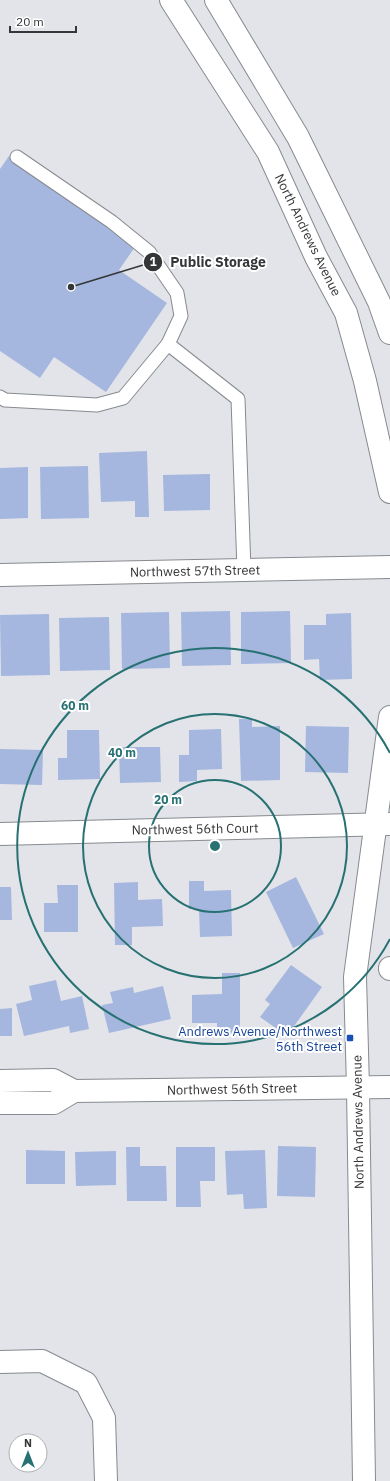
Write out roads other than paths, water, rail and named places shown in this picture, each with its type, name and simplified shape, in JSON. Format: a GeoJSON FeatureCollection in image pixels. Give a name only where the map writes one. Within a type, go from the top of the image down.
{"type":"FeatureCollection","features":[{"type":"Feature","properties":{"kind":"main road","name":"North Andrews Avenue"},"geometry":{"type":"LineString","coordinates":[[171,0],[268,152],[316,256],[346,312],[390,492]]}},
{"type":"Feature","properties":{"kind":"main road"},"geometry":{"type":"LineString","coordinates":[[216,0],[298,137],[379,302],[390,333]]}},
{"type":"Feature","properties":{"kind":"main road","name":"Northwest 57th Street"},"geometry":{"type":"LineString","coordinates":[[0,575],[390,567]]}},
{"type":"Feature","properties":{"kind":"main road","name":"North Andrews Avenue"},"geometry":{"type":"LineString","coordinates":[[364,1481],[355,977],[383,824],[390,716]]}},
{"type":"Feature","properties":{"kind":"main road","name":"Northwest 56th Court"},"geometry":{"type":"LineString","coordinates":[[0,834],[383,824]]}},
{"type":"Feature","properties":{"kind":"main road","name":"Northwest 56th Street"},"geometry":{"type":"LineString","coordinates":[[0,1082],[53,1080],[74,1091],[390,1087]]}},
{"type":"Feature","properties":{"kind":"main road"},"geometry":{"type":"LineString","coordinates":[[0,1103],[54,1103],[74,1091]]}},
{"type":"Feature","properties":{"kind":"main road"},"geometry":{"type":"LineString","coordinates":[[0,1362],[42,1361],[86,1383],[104,1418],[106,1481]]}},
{"type":"Feature","properties":{"kind":"lane"},"geometry":{"type":"LineString","coordinates":[[0,397],[5,400],[97,405],[123,398],[168,344],[181,316],[177,293],[149,252],[112,222],[17,157]]}},
{"type":"Feature","properties":{"kind":"lane"},"geometry":{"type":"LineString","coordinates":[[168,344],[238,399],[244,570]]}},
{"type":"Feature","properties":{"kind":"place","name":"Public Storage"},"geometry":{"type":"Point","coordinates":[71,287]}},
{"type":"Feature","properties":{"kind":"place","name":"Andrews Avenue/Northwest 56th Street"},"geometry":{"type":"Point","coordinates":[350,1038]}}]}
